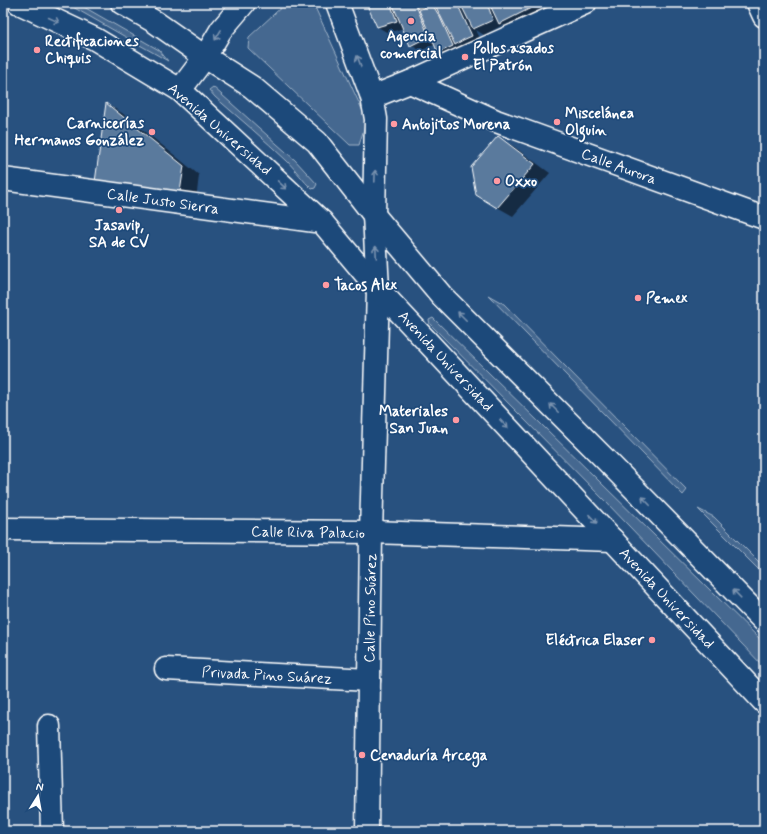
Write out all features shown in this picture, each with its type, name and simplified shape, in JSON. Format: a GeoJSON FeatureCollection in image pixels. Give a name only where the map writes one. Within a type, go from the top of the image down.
{"type":"FeatureCollection","features":[{"type":"Feature","properties":{"kind":"street","name":"Avenida Universidad"},"geometry":{"type":"LineString","coordinates":[[19,3],[95,39],[180,90],[322,222],[378,288],[764,702]]}},
{"type":"Feature","properties":{"kind":"street"},"geometry":{"type":"LineString","coordinates":[[122,3],[155,22],[205,57],[252,87],[317,142],[374,215],[442,296],[605,459],[764,622]]}},
{"type":"Feature","properties":{"kind":"street","name":"Calle Pino Suárez"},"geometry":{"type":"LineString","coordinates":[[337,3],[372,97],[376,119],[374,215],[378,288],[371,532],[366,831]]}},
{"type":"Feature","properties":{"kind":"street"},"geometry":{"type":"LineString","coordinates":[[372,97],[410,82],[585,3]]}},
{"type":"Feature","properties":{"kind":"street"},"geometry":{"type":"LineString","coordinates":[[758,3],[764,16]]}},
{"type":"Feature","properties":{"kind":"street"},"geometry":{"type":"LineString","coordinates":[[180,90],[205,57],[221,30],[242,4]]}},
{"type":"Feature","properties":{"kind":"street","name":"Calle Aurora"},"geometry":{"type":"LineString","coordinates":[[410,82],[496,121],[764,218]]}},
{"type":"Feature","properties":{"kind":"street","name":"Calle Justo Sierra"},"geometry":{"type":"LineString","coordinates":[[3,179],[322,222]]}},
{"type":"Feature","properties":{"kind":"street","name":"Calle Riva Palacio"},"geometry":{"type":"LineString","coordinates":[[3,529],[371,532],[613,540]]}},
{"type":"Feature","properties":{"kind":"street","name":"Privada Pino Suárez"},"geometry":{"type":"LineString","coordinates":[[166,669],[369,680]]}},
{"type":"Feature","properties":{"kind":"street"},"geometry":{"type":"LineString","coordinates":[[49,726],[52,831]]}},
{"type":"Feature","properties":{"kind":"shaded area"},"geometry":{"type":"Polygon","coordinates":[[[62,3],[77,3],[159,50],[168,61],[71,6],[62,3]]]}},
{"type":"Feature","properties":{"kind":"shaded area"},"geometry":{"type":"Polygon","coordinates":[[[286,3],[313,3],[366,118],[359,145],[350,145],[248,48],[249,37],[286,3]]]}},
{"type":"Feature","properties":{"kind":"shaded area"},"geometry":{"type":"Polygon","coordinates":[[[213,87],[295,160],[317,184],[315,188],[312,189],[287,161],[215,97],[209,90],[213,87]]]}},
{"type":"Feature","properties":{"kind":"shaded area"},"geometry":{"type":"Polygon","coordinates":[[[488,295],[504,304],[687,490],[683,495],[488,295]]]}},
{"type":"Feature","properties":{"kind":"shaded area"},"geometry":{"type":"Polygon","coordinates":[[[433,318],[764,643],[764,667],[606,502],[430,324],[429,320],[433,318]]]}},
{"type":"Feature","properties":{"kind":"shaded area"},"geometry":{"type":"Polygon","coordinates":[[[698,509],[714,517],[764,567],[764,575],[698,509]]]}},
{"type":"Feature","properties":{"kind":"building"},"geometry":{"type":"Polygon","coordinates":[[[366,3],[390,3],[397,21],[377,27],[366,3]]]}},
{"type":"Feature","properties":{"kind":"building","name":"Agencia comercial"},"geometry":{"type":"Polygon","coordinates":[[[392,3],[415,3],[430,39],[420,41],[410,46],[392,3]]]}},
{"type":"Feature","properties":{"kind":"building"},"geometry":{"type":"Polygon","coordinates":[[[434,3],[457,3],[472,36],[455,45],[434,3]]]}},
{"type":"Feature","properties":{"kind":"building"},"geometry":{"type":"Polygon","coordinates":[[[460,3],[487,3],[493,20],[473,29],[460,3]]]}},
{"type":"Feature","properties":{"kind":"building"},"geometry":{"type":"Polygon","coordinates":[[[489,3],[541,3],[499,24],[489,3]]]}},
{"type":"Feature","properties":{"kind":"building"},"geometry":{"type":"Polygon","coordinates":[[[432,4],[440,17],[453,46],[438,53],[419,10],[432,4]]]}},
{"type":"Feature","properties":{"kind":"building"},"geometry":{"type":"Polygon","coordinates":[[[106,103],[184,166],[180,192],[95,182],[106,103]]]}},
{"type":"Feature","properties":{"kind":"building","name":"Oxxo"},"geometry":{"type":"Polygon","coordinates":[[[498,136],[535,164],[497,208],[476,195],[471,167],[498,136]]]}},
{"type":"Feature","properties":{"kind":"place","name":"Agencia comercial"},"geometry":{"type":"Point","coordinates":[411,21]}},
{"type":"Feature","properties":{"kind":"place","name":"Rectificaciones Chiquis"},"geometry":{"type":"Point","coordinates":[37,50]}},
{"type":"Feature","properties":{"kind":"place","name":"Pollos asados El Patrón"},"geometry":{"type":"Point","coordinates":[465,57]}},
{"type":"Feature","properties":{"kind":"place","name":"Miscelánea Olguin"},"geometry":{"type":"Point","coordinates":[557,122]}},
{"type":"Feature","properties":{"kind":"place","name":"Antojitos Morena"},"geometry":{"type":"Point","coordinates":[394,124]}},
{"type":"Feature","properties":{"kind":"place","name":"Carnicerías Hermanos González"},"geometry":{"type":"Point","coordinates":[152,132]}},
{"type":"Feature","properties":{"kind":"place","name":"Oxxo"},"geometry":{"type":"Point","coordinates":[497,181]}},
{"type":"Feature","properties":{"kind":"place","name":"Jasavip, SA de CV"},"geometry":{"type":"Point","coordinates":[119,210]}},
{"type":"Feature","properties":{"kind":"place","name":"Tacos Alex"},"geometry":{"type":"Point","coordinates":[326,285]}},
{"type":"Feature","properties":{"kind":"place","name":"Pemex"},"geometry":{"type":"Point","coordinates":[638,298]}},
{"type":"Feature","properties":{"kind":"place","name":"Materiales San Juan"},"geometry":{"type":"Point","coordinates":[456,420]}},
{"type":"Feature","properties":{"kind":"place","name":"Eléctrica Elaser"},"geometry":{"type":"Point","coordinates":[652,640]}},
{"type":"Feature","properties":{"kind":"place","name":"Cenaduría Arcega"},"geometry":{"type":"Point","coordinates":[362,755]}}]}
